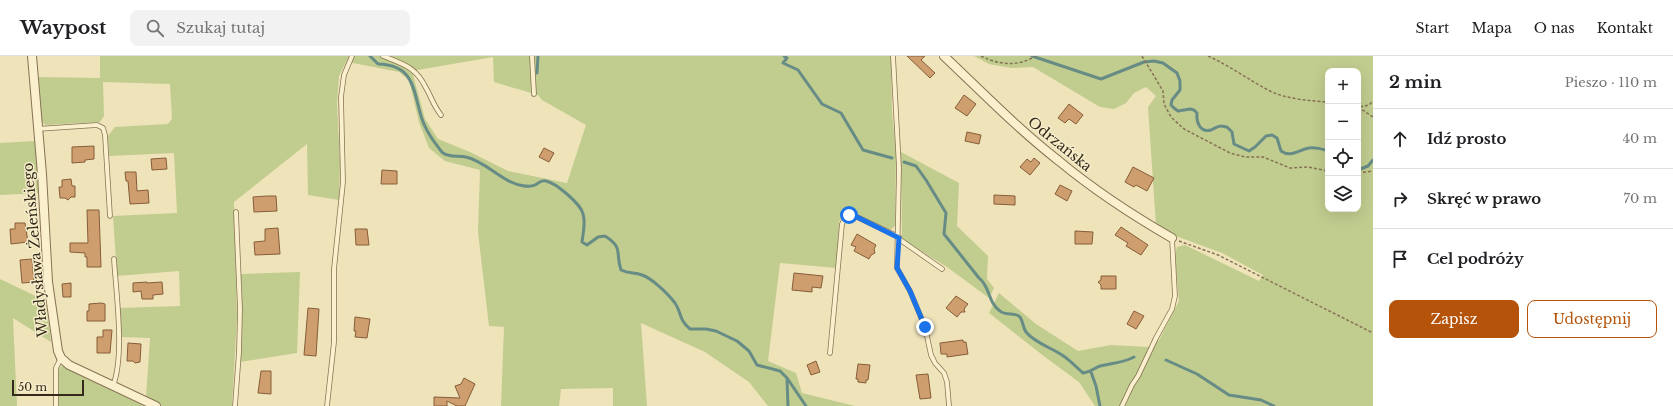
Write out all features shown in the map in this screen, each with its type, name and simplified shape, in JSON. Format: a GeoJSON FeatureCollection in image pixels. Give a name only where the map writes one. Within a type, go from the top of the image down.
{"type":"FeatureCollection","features":[{"type":"Feature","properties":{"kind":"street","name":"Władysława Żeleńskiego"},"geometry":{"type":"LineString","coordinates":[[32,56],[42,174],[48,282],[56,345],[61,358]]}},
{"type":"Feature","properties":{"kind":"street","name":"Odrzańska"},"geometry":{"type":"LineString","coordinates":[[944,56],[1020,129],[1059,161],[1135,216],[1172,238]]}},
{"type":"Feature","properties":{"kind":"street"},"geometry":{"type":"LineString","coordinates":[[61,358],[69,365],[156,406]]}},
{"type":"Feature","properties":{"kind":"lane"},"geometry":{"type":"LineString","coordinates":[[327,406],[334,342],[334,269],[343,182],[341,97],[344,75],[352,56]]}},
{"type":"Feature","properties":{"kind":"lane"},"geometry":{"type":"LineString","coordinates":[[383,56],[406,64],[418,73],[427,88],[433,106],[441,115]]}},
{"type":"Feature","properties":{"kind":"lane"},"geometry":{"type":"LineString","coordinates":[[532,56],[534,94]]}},
{"type":"Feature","properties":{"kind":"lane"},"geometry":{"type":"LineString","coordinates":[[893,56],[899,168],[899,238],[897,268],[910,291],[925,327],[931,355],[935,363],[944,373],[947,382],[949,406]]}},
{"type":"Feature","properties":{"kind":"lane"},"geometry":{"type":"LineString","coordinates":[[37,129],[97,125],[103,128],[105,135],[110,216]]}},
{"type":"Feature","properties":{"kind":"lane"},"geometry":{"type":"LineString","coordinates":[[234,406],[239,352],[240,308],[236,212]]}},
{"type":"Feature","properties":{"kind":"lane"},"geometry":{"type":"LineString","coordinates":[[830,353],[842,224],[844,218],[849,215],[855,216],[899,238],[942,269]]}},
{"type":"Feature","properties":{"kind":"lane"},"geometry":{"type":"LineString","coordinates":[[1122,406],[1172,308],[1175,296],[1172,238]]}},
{"type":"Feature","properties":{"kind":"lane"},"geometry":{"type":"LineString","coordinates":[[113,386],[118,370],[119,339],[114,259]]}},
{"type":"Feature","properties":{"kind":"lane"},"geometry":{"type":"LineString","coordinates":[[56,406],[56,368],[61,358]]}},
{"type":"Feature","properties":{"kind":"path"},"geometry":{"type":"LineString","coordinates":[[981,56],[986,59],[1010,65],[1022,63],[1035,56]]}},
{"type":"Feature","properties":{"kind":"path"},"geometry":{"type":"LineString","coordinates":[[1142,56],[1163,91],[1164,104],[1171,117],[1184,129],[1230,153],[1246,157],[1263,157],[1290,168],[1308,167],[1325,170]]}},
{"type":"Feature","properties":{"kind":"path"},"geometry":{"type":"LineString","coordinates":[[1208,56],[1232,68],[1272,92],[1292,97],[1325,102]]}},
{"type":"Feature","properties":{"kind":"path"},"geometry":{"type":"LineString","coordinates":[[1361,107],[1369,105],[1373,101]]}},
{"type":"Feature","properties":{"kind":"path"},"geometry":{"type":"LineString","coordinates":[[1361,108],[1373,116]]}},
{"type":"Feature","properties":{"kind":"path"},"geometry":{"type":"LineString","coordinates":[[1361,172],[1373,171]]}},
{"type":"Feature","properties":{"kind":"path"},"geometry":{"type":"LineString","coordinates":[[1172,238],[1218,256],[1373,333]]}},
{"type":"Feature","properties":{"kind":"green space"},"geometry":{"type":"Polygon","coordinates":[[[100,56],[891,56],[892,112],[896,151],[895,226],[890,230],[854,213],[847,214],[843,216],[839,222],[837,268],[780,263],[768,361],[796,373],[802,393],[855,406],[768,406],[749,382],[705,352],[641,323],[647,406],[613,406],[613,388],[561,389],[559,406],[501,406],[504,327],[489,326],[478,232],[480,170],[445,161],[429,148],[419,122],[409,80],[399,72],[353,63],[347,60],[339,76],[337,104],[340,164],[339,200],[308,195],[307,144],[234,202],[237,316],[232,406],[162,406],[146,397],[150,338],[122,337],[119,308],[180,306],[179,271],[117,276],[113,216],[177,213],[174,153],[109,156],[108,136],[115,127],[168,124],[172,119],[170,84],[103,82],[104,116],[100,122],[45,125],[41,120],[36,77],[100,78],[100,56]],[[493,57],[412,71],[425,119],[438,139],[470,152],[508,171],[567,183],[586,125],[542,100],[538,95],[494,82],[493,57]]]}},
{"type":"Feature","properties":{"kind":"green space"},"geometry":{"type":"Polygon","coordinates":[[[974,56],[1373,56],[1373,406],[1095,406],[1079,382],[989,313],[999,293],[1036,324],[1078,351],[1111,345],[1148,347],[1159,340],[1179,301],[1175,257],[1177,247],[1185,245],[1259,281],[1263,275],[1222,253],[1173,235],[1156,226],[1148,107],[1156,96],[1146,87],[1134,93],[1126,103],[1114,109],[1100,107],[1033,67],[1011,68],[989,64],[974,56]]]}},
{"type":"Feature","properties":{"kind":"green space"},"geometry":{"type":"Polygon","coordinates":[[[35,141],[40,193],[0,195],[0,143],[35,141]]]}},
{"type":"Feature","properties":{"kind":"green space"},"geometry":{"type":"Polygon","coordinates":[[[901,152],[959,183],[957,226],[988,256],[987,279],[994,288],[989,298],[947,267],[902,239],[901,152]]]}},
{"type":"Feature","properties":{"kind":"green space"},"geometry":{"type":"Polygon","coordinates":[[[300,272],[297,353],[240,362],[242,310],[241,274],[300,272]]]}},
{"type":"Feature","properties":{"kind":"green space"},"geometry":{"type":"Polygon","coordinates":[[[0,279],[46,301],[51,342],[13,318],[17,406],[0,406],[0,279]]]}},
{"type":"Feature","properties":{"kind":"green space"},"geometry":{"type":"Polygon","coordinates":[[[63,366],[152,406],[59,406],[59,370],[60,367],[63,366]]]}},
{"type":"Feature","properties":{"kind":"building"},"geometry":{"type":"Polygon","coordinates":[[[907,56],[925,56],[921,60],[935,73],[930,78],[907,56]]]}},
{"type":"Feature","properties":{"kind":"building"},"geometry":{"type":"Polygon","coordinates":[[[964,95],[976,104],[967,116],[955,108],[964,95]]]}},
{"type":"Feature","properties":{"kind":"building"},"geometry":{"type":"Polygon","coordinates":[[[1069,104],[1083,115],[1076,124],[1069,119],[1065,123],[1058,118],[1069,104]]]}},
{"type":"Feature","properties":{"kind":"building"},"geometry":{"type":"Polygon","coordinates":[[[967,132],[981,135],[979,144],[965,141],[967,132]]]}},
{"type":"Feature","properties":{"kind":"building"},"geometry":{"type":"Polygon","coordinates":[[[94,146],[94,159],[85,160],[85,162],[72,163],[72,147],[94,146]]]}},
{"type":"Feature","properties":{"kind":"building"},"geometry":{"type":"Polygon","coordinates":[[[544,148],[554,153],[549,162],[539,157],[544,148]]]}},
{"type":"Feature","properties":{"kind":"building"},"geometry":{"type":"Polygon","coordinates":[[[166,158],[167,169],[152,170],[151,159],[166,158]]]}},
{"type":"Feature","properties":{"kind":"building"},"geometry":{"type":"Polygon","coordinates":[[[1034,158],[1040,163],[1030,175],[1020,167],[1027,159],[1031,162],[1034,158]]]}},
{"type":"Feature","properties":{"kind":"building"},"geometry":{"type":"Polygon","coordinates":[[[1133,167],[1154,178],[1147,191],[1136,185],[1134,187],[1125,182],[1133,167]]]}},
{"type":"Feature","properties":{"kind":"building"},"geometry":{"type":"Polygon","coordinates":[[[382,170],[397,171],[397,184],[381,184],[382,170]]]}},
{"type":"Feature","properties":{"kind":"building"},"geometry":{"type":"Polygon","coordinates":[[[125,172],[136,172],[137,191],[148,190],[149,203],[130,204],[128,181],[126,181],[125,172]]]}},
{"type":"Feature","properties":{"kind":"building"},"geometry":{"type":"Polygon","coordinates":[[[71,179],[72,186],[75,186],[75,197],[71,197],[68,200],[65,198],[60,198],[59,187],[62,187],[62,180],[71,179]]]}},
{"type":"Feature","properties":{"kind":"building"},"geometry":{"type":"Polygon","coordinates":[[[1060,185],[1072,191],[1067,201],[1055,194],[1060,185]]]}},
{"type":"Feature","properties":{"kind":"building"},"geometry":{"type":"Polygon","coordinates":[[[994,195],[1015,196],[1015,205],[994,204],[994,195]]]}},
{"type":"Feature","properties":{"kind":"building"},"geometry":{"type":"Polygon","coordinates":[[[276,196],[277,211],[254,212],[253,197],[276,196]]]}},
{"type":"Feature","properties":{"kind":"building"},"geometry":{"type":"Polygon","coordinates":[[[87,210],[99,210],[101,267],[87,267],[87,257],[85,257],[85,253],[70,252],[70,243],[88,243],[87,210]]]}},
{"type":"Feature","properties":{"kind":"building"},"geometry":{"type":"Polygon","coordinates":[[[15,223],[25,223],[28,242],[11,244],[10,229],[15,229],[15,223]]]}},
{"type":"Feature","properties":{"kind":"building"},"geometry":{"type":"Polygon","coordinates":[[[1121,227],[1148,245],[1141,255],[1126,246],[1128,243],[1115,235],[1121,227]]]}},
{"type":"Feature","properties":{"kind":"building"},"geometry":{"type":"Polygon","coordinates":[[[278,228],[280,254],[255,255],[254,242],[265,241],[265,229],[278,228]]]}},
{"type":"Feature","properties":{"kind":"building"},"geometry":{"type":"Polygon","coordinates":[[[355,229],[367,229],[369,245],[356,245],[355,229]]]}},
{"type":"Feature","properties":{"kind":"building"},"geometry":{"type":"Polygon","coordinates":[[[1075,231],[1093,232],[1092,244],[1075,244],[1075,231]]]}},
{"type":"Feature","properties":{"kind":"building"},"geometry":{"type":"Polygon","coordinates":[[[857,234],[876,245],[874,249],[875,253],[871,255],[869,259],[854,251],[856,247],[851,245],[857,234]]]}},
{"type":"Feature","properties":{"kind":"building"},"geometry":{"type":"Polygon","coordinates":[[[32,259],[34,282],[22,283],[20,260],[32,259]]]}},
{"type":"Feature","properties":{"kind":"building"},"geometry":{"type":"Polygon","coordinates":[[[794,273],[823,276],[821,288],[812,287],[812,292],[792,290],[794,273]]]}},
{"type":"Feature","properties":{"kind":"building"},"geometry":{"type":"Polygon","coordinates":[[[1101,276],[1116,276],[1116,289],[1101,289],[1101,285],[1098,282],[1101,280],[1101,276]]]}},
{"type":"Feature","properties":{"kind":"building"},"geometry":{"type":"Polygon","coordinates":[[[162,282],[163,294],[153,295],[153,299],[142,299],[141,291],[133,292],[133,283],[162,282]]]}},
{"type":"Feature","properties":{"kind":"building"},"geometry":{"type":"Polygon","coordinates":[[[71,283],[71,297],[63,297],[62,284],[71,283]]]}},
{"type":"Feature","properties":{"kind":"building"},"geometry":{"type":"Polygon","coordinates":[[[956,296],[968,304],[964,309],[965,312],[961,312],[957,317],[946,308],[956,296]]]}},
{"type":"Feature","properties":{"kind":"building"},"geometry":{"type":"Polygon","coordinates":[[[89,304],[105,304],[105,321],[87,321],[89,304]]]}},
{"type":"Feature","properties":{"kind":"building"},"geometry":{"type":"Polygon","coordinates":[[[308,308],[319,309],[316,356],[304,355],[308,308]]]}},
{"type":"Feature","properties":{"kind":"building"},"geometry":{"type":"Polygon","coordinates":[[[1134,311],[1144,316],[1136,329],[1127,324],[1134,311]]]}},
{"type":"Feature","properties":{"kind":"building"},"geometry":{"type":"Polygon","coordinates":[[[355,317],[370,319],[367,338],[355,337],[355,317]]]}},
{"type":"Feature","properties":{"kind":"building"},"geometry":{"type":"Polygon","coordinates":[[[103,330],[112,330],[110,353],[97,353],[97,337],[103,337],[103,330]]]}},
{"type":"Feature","properties":{"kind":"building"},"geometry":{"type":"Polygon","coordinates":[[[963,340],[963,342],[966,342],[968,354],[947,357],[947,354],[941,354],[940,343],[963,340]]]}},
{"type":"Feature","properties":{"kind":"building"},"geometry":{"type":"Polygon","coordinates":[[[128,343],[141,344],[140,362],[135,363],[133,361],[127,361],[128,343]]]}},
{"type":"Feature","properties":{"kind":"building"},"geometry":{"type":"Polygon","coordinates":[[[816,361],[820,372],[811,375],[807,365],[816,361]]]}},
{"type":"Feature","properties":{"kind":"building"},"geometry":{"type":"Polygon","coordinates":[[[858,364],[870,365],[868,380],[866,380],[866,383],[858,382],[858,379],[856,379],[858,364]]]}},
{"type":"Feature","properties":{"kind":"building"},"geometry":{"type":"Polygon","coordinates":[[[261,371],[271,371],[271,394],[258,393],[261,371]]]}},
{"type":"Feature","properties":{"kind":"building"},"geometry":{"type":"Polygon","coordinates":[[[928,374],[931,398],[920,399],[916,375],[928,374]]]}},
{"type":"Feature","properties":{"kind":"building"},"geometry":{"type":"Polygon","coordinates":[[[464,378],[475,384],[465,406],[457,406],[447,401],[447,406],[434,406],[434,397],[460,398],[455,386],[461,384],[464,378]]]}},
{"type":"Feature","properties":{"kind":"waterway"},"geometry":{"type":"LineString","coordinates":[[370,56],[378,64],[400,69],[406,75],[414,90],[425,126],[443,153],[446,155],[463,156],[472,159],[516,184],[530,186],[541,181],[546,181],[568,194],[578,205],[583,214],[584,228],[582,242],[587,245],[598,237],[605,236],[611,240],[617,248],[621,270],[646,277],[660,287],[675,303],[682,319],[690,329],[706,329],[716,331],[737,341],[749,351],[757,365],[780,371],[787,378],[806,406]]}},
{"type":"Feature","properties":{"kind":"waterway"},"geometry":{"type":"LineString","coordinates":[[537,73],[538,56]]}},
{"type":"Feature","properties":{"kind":"waterway"},"geometry":{"type":"LineString","coordinates":[[784,56],[787,58],[783,63],[798,70],[822,104],[841,113],[863,150],[892,158]]}},
{"type":"Feature","properties":{"kind":"waterway"},"geometry":{"type":"LineString","coordinates":[[1032,56],[1101,79],[1144,62],[1154,61],[1163,63],[1177,73],[1180,81],[1180,90],[1172,100],[1171,105],[1178,111],[1190,109],[1194,110],[1197,113],[1198,123],[1204,130],[1211,130],[1220,126],[1227,127],[1232,132],[1234,144],[1249,151],[1266,136],[1272,135],[1277,138],[1281,151],[1288,154],[1311,148],[1325,150]]}},
{"type":"Feature","properties":{"kind":"waterway"},"geometry":{"type":"LineString","coordinates":[[1361,169],[1368,166],[1373,160]]}},
{"type":"Feature","properties":{"kind":"waterway"},"geometry":{"type":"LineString","coordinates":[[904,162],[916,166],[926,180],[946,213],[944,234],[983,281],[996,308],[1002,312],[1020,317],[1025,330],[1030,336],[1065,357],[1083,373],[1100,366],[1122,362],[1134,357]]}},
{"type":"Feature","properties":{"kind":"waterway"},"geometry":{"type":"LineString","coordinates":[[1166,360],[1197,374],[1229,395],[1261,400],[1274,406]]}},
{"type":"Feature","properties":{"kind":"waterway"},"geometry":{"type":"LineString","coordinates":[[1091,372],[1096,386],[1100,406]]}},
{"type":"Feature","properties":{"kind":"waterway"},"geometry":{"type":"LineString","coordinates":[[787,380],[788,406]]}},
{"type":"Feature","properties":{"kind":"route"},"geometry":{"type":"LineString","coordinates":[[849,215],[855,216],[899,238],[897,268],[910,291],[925,327]]}}]}
